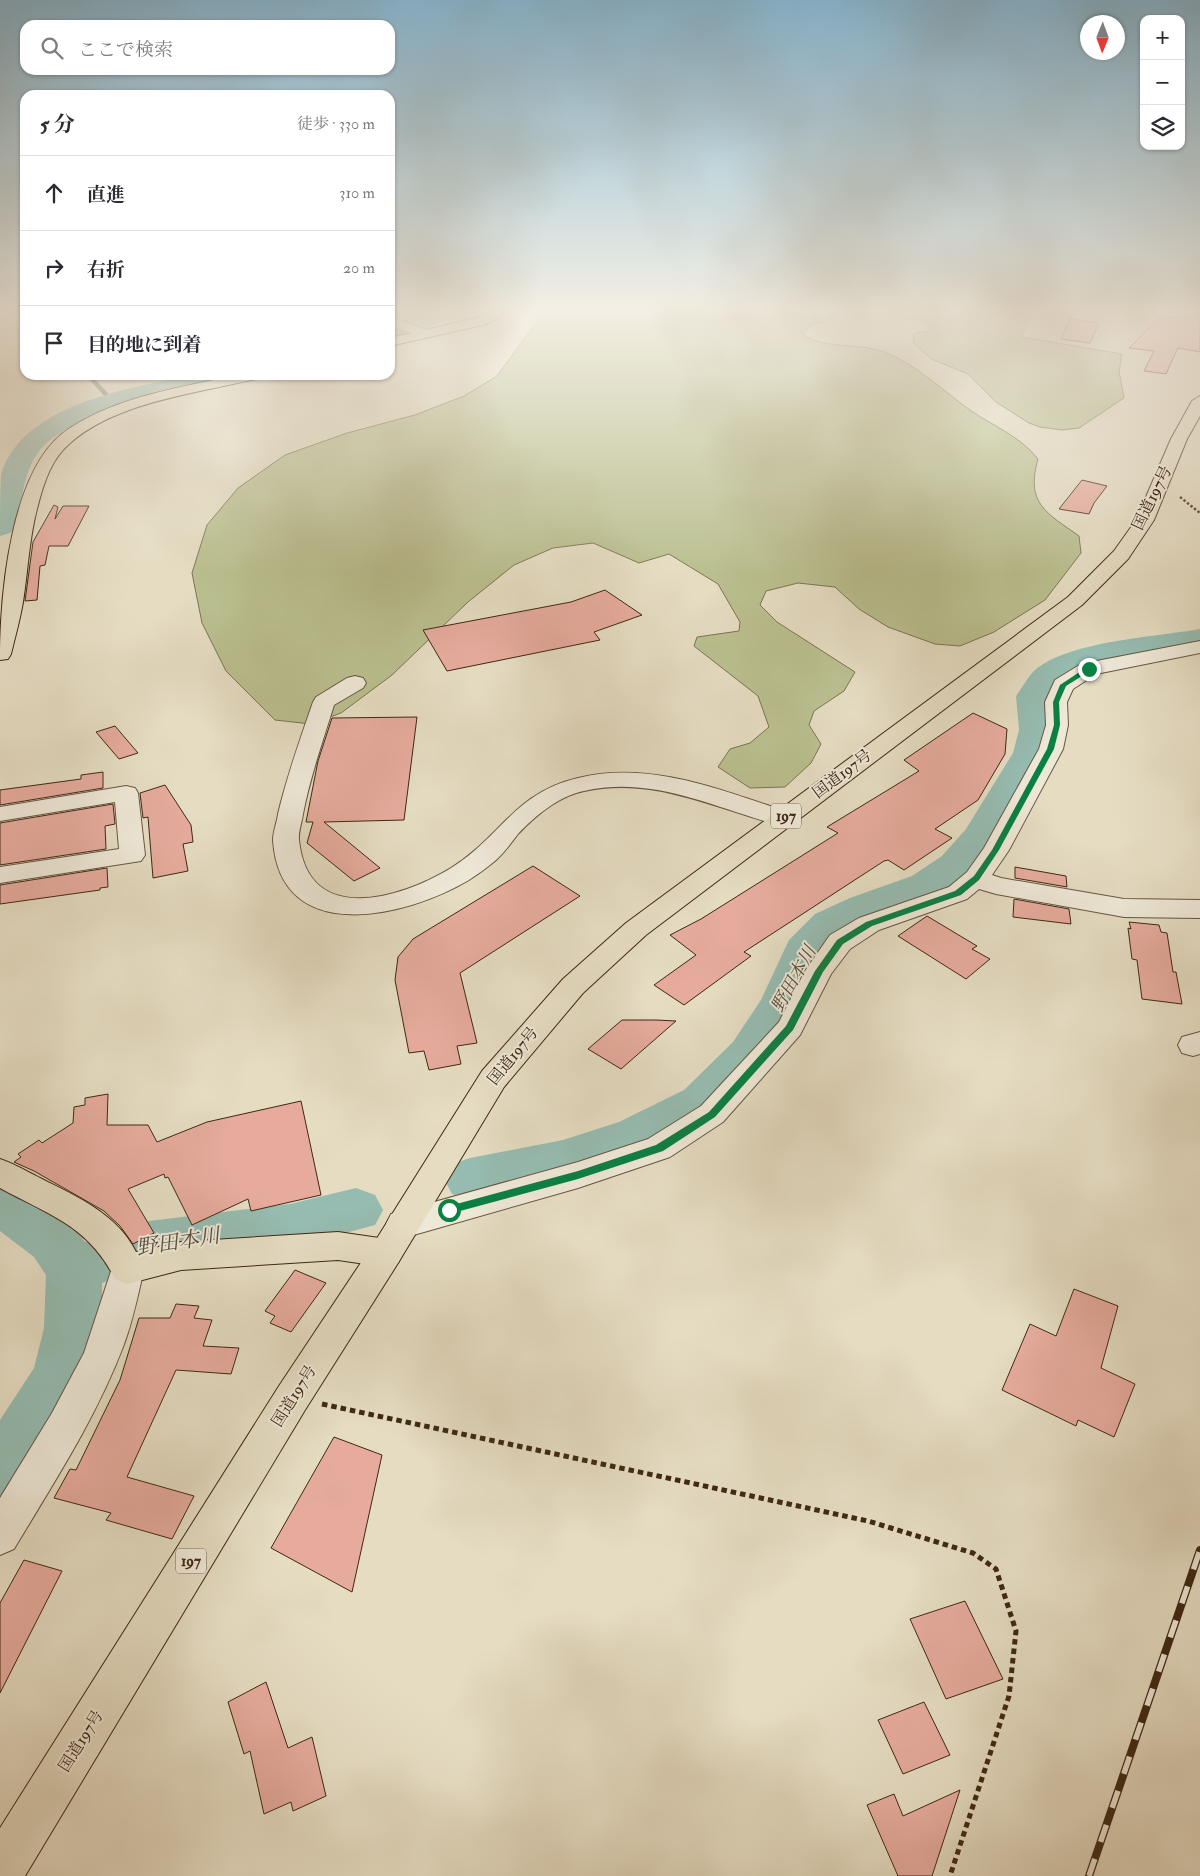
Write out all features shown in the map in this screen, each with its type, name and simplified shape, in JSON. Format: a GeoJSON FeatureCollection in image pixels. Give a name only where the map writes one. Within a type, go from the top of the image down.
{"type":"FeatureCollection","features":[{"type":"Feature","properties":{"kind":"main road"},"geometry":{"type":"LineString","coordinates":[[0,654],[13,604],[26,514],[44,464],[58,446],[74,432],[94,420],[130,406],[160,399]]}},
{"type":"Feature","properties":{"kind":"main road","name":"国道197号"},"geometry":{"type":"LineString","coordinates":[[0,1872],[292,1398],[395,1238],[493,1079],[573,986],[636,929],[782,818],[1075,601],[1114,562],[1145,520],[1179,439],[1200,401]]}},
{"type":"Feature","properties":{"kind":"main road"},"geometry":{"type":"LineString","coordinates":[[0,1172],[29,1190],[88,1220],[115,1245],[128,1269],[182,1256],[319,1248],[395,1238]]}},
{"type":"Feature","properties":{"kind":"street"},"geometry":{"type":"LineString","coordinates":[[395,1238],[659,1148],[712,1114],[790,1028],[819,971],[840,942],[869,924],[958,893],[976,878],[996,850],[1051,749],[1057,725],[1056,702],[1064,685],[1089,669],[1200,647]]}},
{"type":"Feature","properties":{"kind":"street"},"geometry":{"type":"LineString","coordinates":[[355,684],[324,702],[293,804],[286,838],[290,865],[301,887],[318,900],[347,909],[379,907],[439,886],[484,858],[513,825],[550,795],[580,784],[611,779],[652,780],[677,785],[782,818]]}},
{"type":"Feature","properties":{"kind":"street"},"geometry":{"type":"LineString","coordinates":[[0,814],[126,793],[132,855],[0,875]]}},
{"type":"Feature","properties":{"kind":"street"},"geometry":{"type":"LineString","coordinates":[[976,878],[996,886],[1124,908],[1200,909]]}},
{"type":"Feature","properties":{"kind":"street"},"geometry":{"type":"LineString","coordinates":[[0,1536],[59,1437],[98,1364],[114,1320],[128,1269]]}},
{"type":"Feature","properties":{"kind":"path"},"geometry":{"type":"LineString","coordinates":[[1180,497],[1200,513]]}},
{"type":"Feature","properties":{"kind":"path"},"geometry":{"type":"LineString","coordinates":[[292,1398],[868,1521],[972,1553],[996,1569],[1016,1631],[1009,1696],[950,1876]]}},
{"type":"Feature","properties":{"kind":"green space"},"geometry":{"type":"Polygon","coordinates":[[[457,399],[955,399],[1023,444],[1038,459],[1034,487],[1037,497],[1042,506],[1057,521],[1079,536],[1081,553],[1045,600],[994,632],[960,646],[935,644],[888,627],[859,609],[835,587],[798,583],[766,591],[760,605],[777,622],[855,672],[844,691],[814,711],[809,725],[821,744],[811,763],[785,787],[750,788],[718,767],[730,749],[750,743],[769,727],[758,696],[694,646],[697,637],[739,631],[740,622],[718,584],[669,554],[639,563],[593,543],[553,548],[514,565],[468,602],[392,675],[341,713],[311,724],[275,720],[226,671],[202,623],[192,573],[207,525],[238,488],[285,455],[347,433],[415,415],[457,399]]]}},
{"type":"Feature","properties":{"kind":"green space"},"geometry":{"type":"Polygon","coordinates":[[[993,399],[1123,399],[1079,428],[1062,430],[1040,427],[1029,423],[993,399]]]}},
{"type":"Feature","properties":{"kind":"building"},"geometry":{"type":"Polygon","coordinates":[[[1082,480],[1107,486],[1094,503],[1089,514],[1059,509],[1082,480]]]}},
{"type":"Feature","properties":{"kind":"building"},"geometry":{"type":"Polygon","coordinates":[[[54,505],[58,507],[55,519],[63,506],[89,506],[68,546],[49,546],[45,565],[40,566],[37,600],[25,601],[33,542],[54,505]]]}},
{"type":"Feature","properties":{"kind":"building"},"geometry":{"type":"Polygon","coordinates":[[[605,590],[642,615],[594,632],[600,640],[447,671],[423,630],[571,602],[605,590]]]}},
{"type":"Feature","properties":{"kind":"building"},"geometry":{"type":"Polygon","coordinates":[[[973,713],[1007,729],[1005,754],[978,800],[935,829],[952,838],[904,870],[888,860],[884,861],[744,952],[751,956],[684,1005],[654,985],[696,955],[670,935],[701,919],[838,833],[827,827],[919,771],[904,760],[973,713]]]}},
{"type":"Feature","properties":{"kind":"building"},"geometry":{"type":"Polygon","coordinates":[[[417,717],[404,820],[324,822],[380,868],[354,881],[307,843],[313,822],[306,822],[318,761],[332,718],[417,717]]]}},
{"type":"Feature","properties":{"kind":"building"},"geometry":{"type":"Polygon","coordinates":[[[115,726],[138,753],[119,759],[96,732],[115,726]]]}},
{"type":"Feature","properties":{"kind":"building"},"geometry":{"type":"Polygon","coordinates":[[[103,772],[103,788],[0,805],[0,790],[81,779],[81,775],[103,772]]]}},
{"type":"Feature","properties":{"kind":"building"},"geometry":{"type":"Polygon","coordinates":[[[165,785],[191,825],[193,842],[183,844],[188,871],[153,878],[148,817],[143,818],[140,793],[165,785]]]}},
{"type":"Feature","properties":{"kind":"building"},"geometry":{"type":"Polygon","coordinates":[[[113,804],[115,824],[105,826],[106,849],[0,865],[0,823],[113,804]]]}},
{"type":"Feature","properties":{"kind":"building"},"geometry":{"type":"Polygon","coordinates":[[[533,866],[580,896],[460,973],[477,1043],[457,1046],[461,1064],[429,1070],[424,1051],[409,1053],[395,980],[398,957],[413,939],[533,866]]]}},
{"type":"Feature","properties":{"kind":"building"},"geometry":{"type":"Polygon","coordinates":[[[1015,867],[1066,876],[1067,887],[1015,878],[1015,867]]]}},
{"type":"Feature","properties":{"kind":"building"},"geometry":{"type":"Polygon","coordinates":[[[107,868],[108,887],[100,888],[100,890],[0,904],[0,885],[107,868]]]}},
{"type":"Feature","properties":{"kind":"building"},"geometry":{"type":"Polygon","coordinates":[[[1014,899],[1069,909],[1071,924],[1013,917],[1014,899]]]}},
{"type":"Feature","properties":{"kind":"building"},"geometry":{"type":"Polygon","coordinates":[[[927,916],[977,946],[972,949],[990,959],[966,979],[898,936],[927,916]]]}},
{"type":"Feature","properties":{"kind":"building"},"geometry":{"type":"Polygon","coordinates":[[[1129,922],[1159,925],[1161,932],[1167,933],[1173,972],[1176,972],[1182,1004],[1142,999],[1137,960],[1132,959],[1129,922]]]}},
{"type":"Feature","properties":{"kind":"building"},"geometry":{"type":"Polygon","coordinates":[[[622,1020],[676,1021],[621,1069],[588,1049],[622,1020]]]}},
{"type":"Feature","properties":{"kind":"building"},"geometry":{"type":"Polygon","coordinates":[[[108,1094],[107,1125],[148,1125],[157,1142],[207,1122],[301,1101],[321,1195],[251,1211],[248,1199],[192,1225],[168,1177],[165,1178],[164,1174],[128,1189],[154,1233],[133,1244],[120,1226],[104,1211],[34,1171],[14,1162],[21,1157],[18,1154],[39,1140],[42,1143],[73,1123],[74,1107],[85,1105],[85,1098],[108,1094]]]}},
{"type":"Feature","properties":{"kind":"building"},"geometry":{"type":"Polygon","coordinates":[[[295,1270],[326,1283],[291,1332],[270,1323],[275,1316],[265,1311],[295,1270]]]}},
{"type":"Feature","properties":{"kind":"building"},"geometry":{"type":"Polygon","coordinates":[[[1074,1289],[1118,1306],[1101,1368],[1135,1384],[1114,1437],[1078,1420],[1076,1426],[1002,1390],[1030,1324],[1056,1336],[1074,1289]]]}},
{"type":"Feature","properties":{"kind":"building"},"geometry":{"type":"Polygon","coordinates":[[[176,1304],[199,1306],[194,1318],[212,1320],[203,1346],[239,1348],[231,1374],[176,1370],[127,1477],[194,1496],[172,1539],[106,1520],[111,1513],[54,1498],[70,1469],[76,1470],[120,1380],[139,1318],[170,1318],[176,1304]]]}},
{"type":"Feature","properties":{"kind":"building"},"geometry":{"type":"Polygon","coordinates":[[[334,1437],[382,1455],[352,1592],[271,1548],[334,1437]]]}},
{"type":"Feature","properties":{"kind":"building"},"geometry":{"type":"Polygon","coordinates":[[[24,1560],[62,1571],[0,1693],[0,1603],[24,1560]]]}},
{"type":"Feature","properties":{"kind":"building"},"geometry":{"type":"Polygon","coordinates":[[[965,1601],[1003,1679],[946,1699],[910,1619],[965,1601]]]}},
{"type":"Feature","properties":{"kind":"building"},"geometry":{"type":"Polygon","coordinates":[[[266,1682],[288,1748],[312,1737],[326,1796],[293,1811],[291,1802],[264,1814],[250,1751],[244,1754],[228,1702],[266,1682]]]}},
{"type":"Feature","properties":{"kind":"building"},"geometry":{"type":"Polygon","coordinates":[[[924,1702],[950,1755],[903,1774],[878,1720],[924,1702]]]}},
{"type":"Feature","properties":{"kind":"building"},"geometry":{"type":"Polygon","coordinates":[[[960,1790],[932,1876],[898,1876],[867,1805],[894,1794],[903,1816],[960,1790]]]}},
{"type":"Feature","properties":{"kind":"waterway"},"geometry":{"type":"LineString","coordinates":[[110,399],[113,402]]}},
{"type":"Feature","properties":{"kind":"waterway"},"geometry":{"type":"LineString","coordinates":[[0,527],[20,460],[25,451],[39,436],[60,422],[125,399]]}},
{"type":"Feature","properties":{"kind":"waterway","name":"野田本川"},"geometry":{"type":"LineString","coordinates":[[470,1179],[563,1160],[636,1137],[701,1103],[750,1054],[782,1004],[805,951],[830,924],[865,908],[927,886],[957,865],[982,836],[1032,753],[1037,730],[1034,696],[1048,677],[1062,668],[1079,661],[1120,652],[1200,639]]}},
{"type":"Feature","properties":{"kind":"waterway"},"geometry":{"type":"LineString","coordinates":[[0,1201],[53,1241],[74,1270]]}},
{"type":"Feature","properties":{"kind":"waterway","name":"野田本川"},"geometry":{"type":"LineString","coordinates":[[74,1270],[141,1245],[290,1226],[356,1210]]}},
{"type":"Feature","properties":{"kind":"waterway","name":"野田本川"},"geometry":{"type":"LineString","coordinates":[[0,1475],[61,1377],[73,1328],[74,1270]]}},
{"type":"Feature","properties":{"kind":"railway"},"geometry":{"type":"LineString","coordinates":[[1089,1876],[1200,1550]]}},
{"type":"Feature","properties":{"kind":"route"},"geometry":{"type":"LineString","coordinates":[[449,1210],[578,1175],[659,1148],[712,1114],[790,1028],[819,971],[840,942],[869,924],[958,893],[976,878],[996,850],[1051,749],[1057,725],[1056,702],[1064,685],[1089,669]]}}]}
